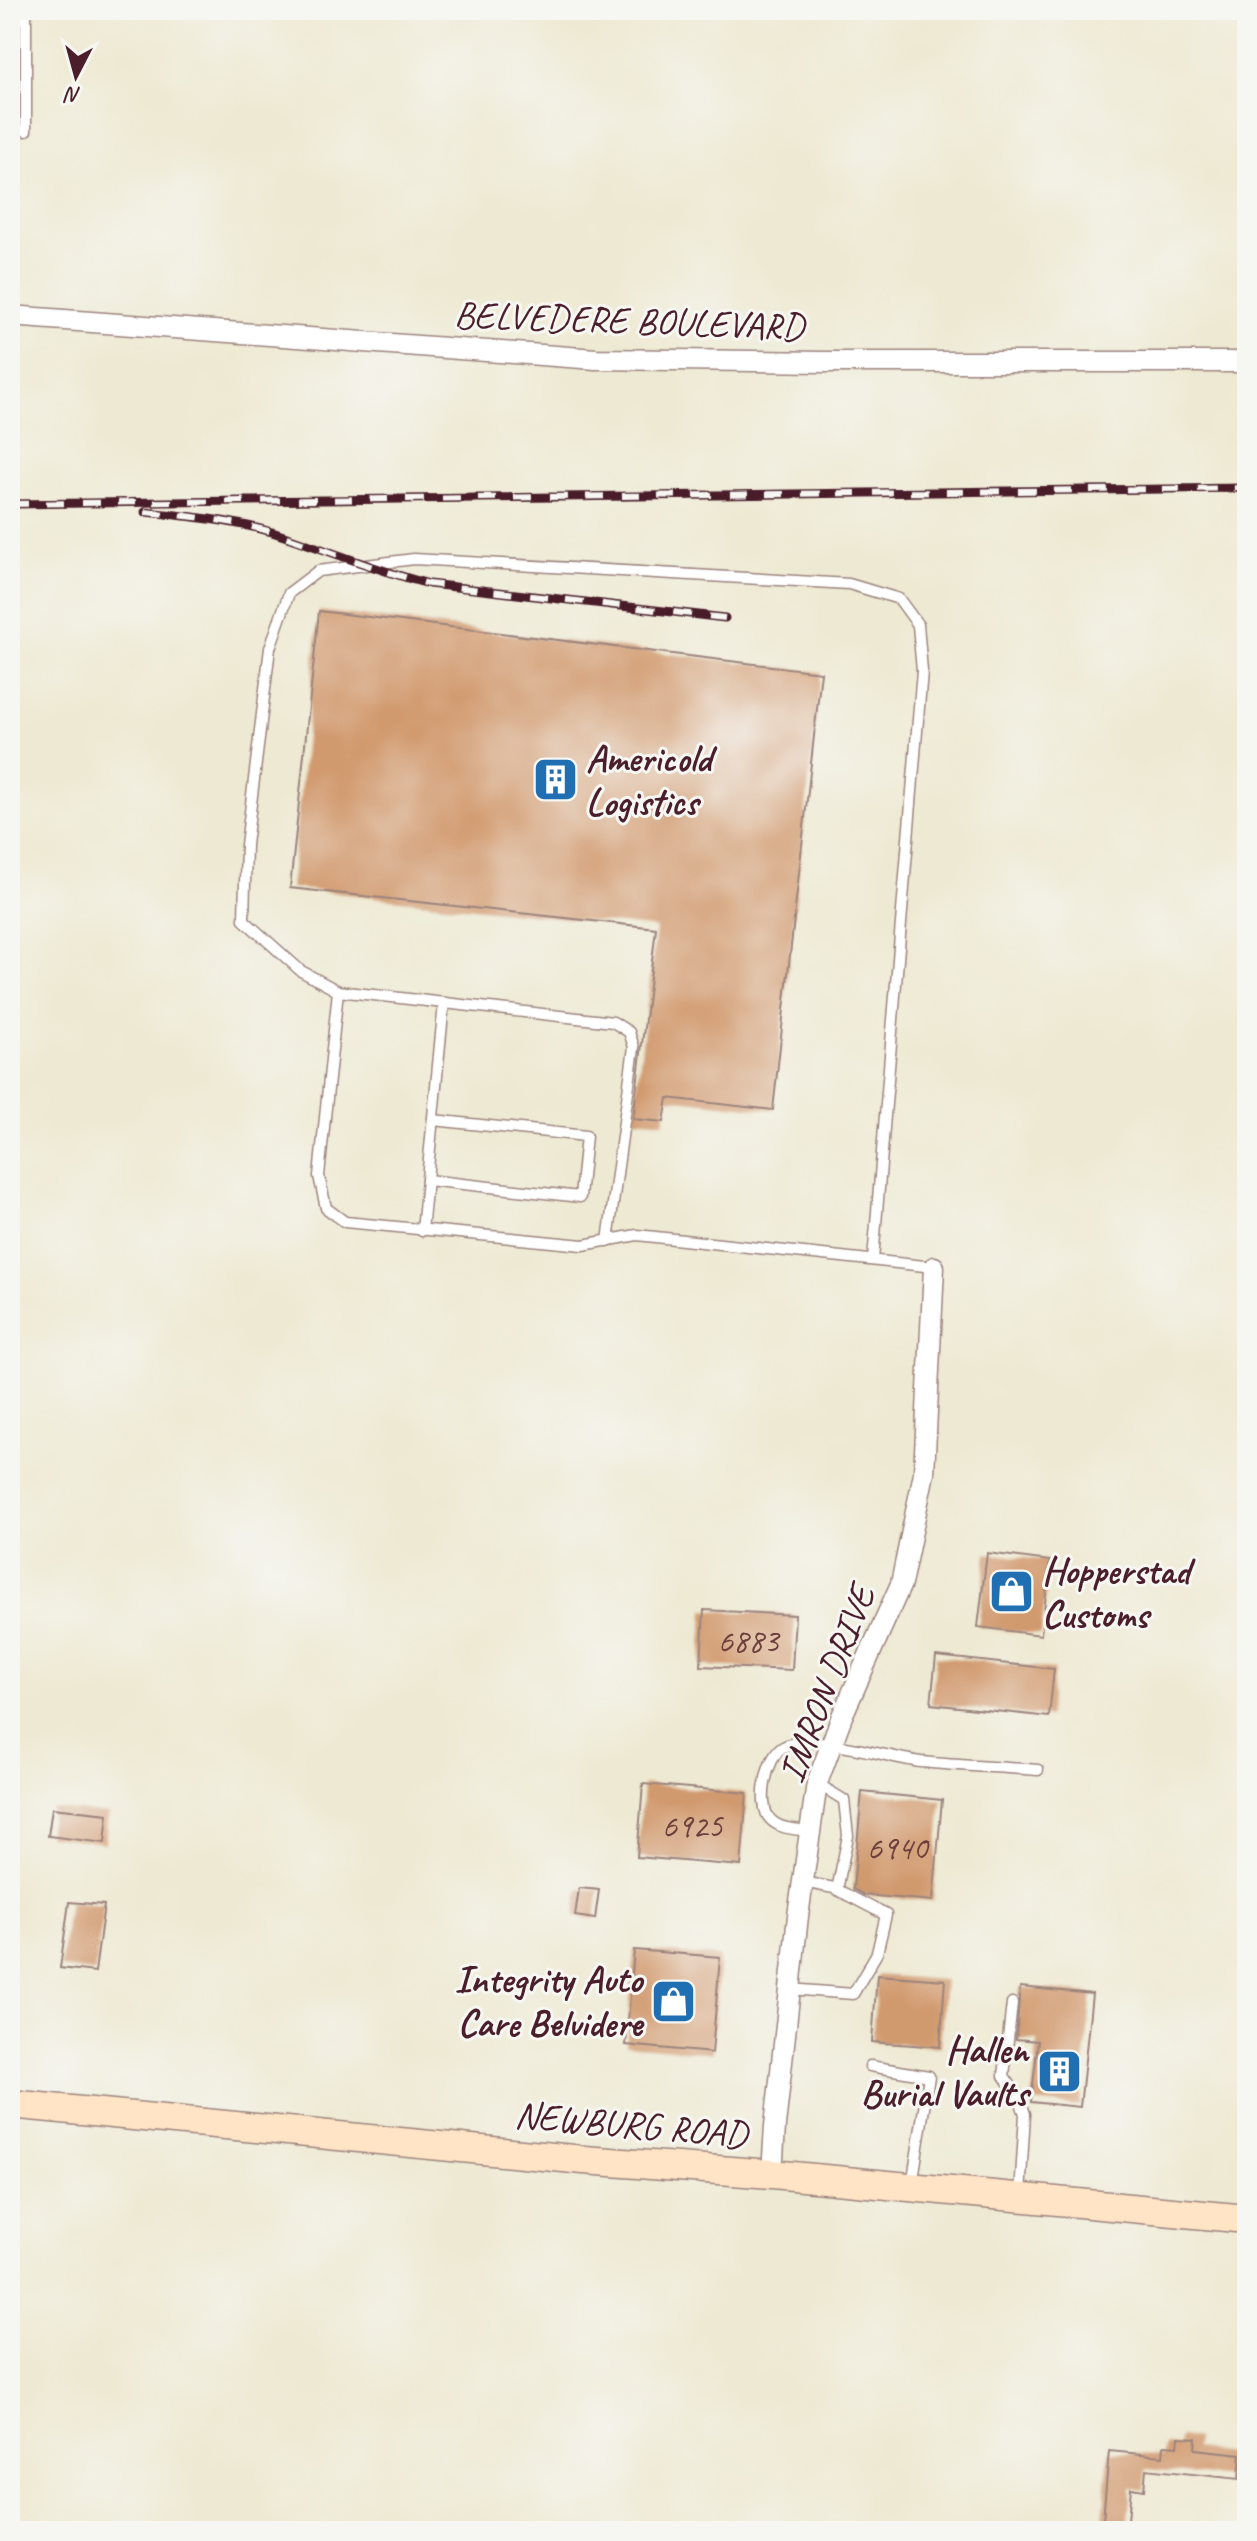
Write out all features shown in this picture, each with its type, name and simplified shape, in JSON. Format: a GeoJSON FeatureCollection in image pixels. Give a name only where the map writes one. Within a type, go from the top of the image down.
{"type":"FeatureCollection","features":[{"type":"Feature","properties":{"kind":"main road","name":"NEWBURG ROAD"},"geometry":{"type":"LineString","coordinates":[[10,2104],[584,2160],[772,2174],[1247,2219]]}},
{"type":"Feature","properties":{"kind":"street","name":"BELVEDERE BOULEVARD"},"geometry":{"type":"LineString","coordinates":[[10,316],[596,359],[1247,362]]}},
{"type":"Feature","properties":{"kind":"street","name":"IMRON DRIVE"},"geometry":{"type":"LineString","coordinates":[[772,2174],[790,1989],[817,1783],[901,1584],[924,1473],[934,1267]]}},
{"type":"Feature","properties":{"kind":"lane"},"geometry":{"type":"LineString","coordinates":[[26,10],[26,131]]}},
{"type":"Feature","properties":{"kind":"lane"},"geometry":{"type":"LineString","coordinates":[[608,1241],[634,1047],[629,1032],[613,1022],[338,991],[301,971],[244,920],[246,845],[270,648],[289,593],[318,571],[414,559],[849,584],[899,599],[918,625],[922,671],[873,1260]]}},
{"type":"Feature","properties":{"kind":"lane"},"geometry":{"type":"LineString","coordinates":[[338,991],[319,1176],[326,1208],[345,1222],[583,1245],[637,1235],[934,1267]]}},
{"type":"Feature","properties":{"kind":"lane"},"geometry":{"type":"LineString","coordinates":[[422,1231],[444,1003]]}},
{"type":"Feature","properties":{"kind":"lane"},"geometry":{"type":"LineString","coordinates":[[427,1180],[580,1197],[586,1136],[433,1120]]}},
{"type":"Feature","properties":{"kind":"lane"},"geometry":{"type":"LineString","coordinates":[[810,1831],[778,1826],[768,1817],[762,1802],[771,1760],[782,1747],[804,1741],[921,1761],[1038,1770]]}},
{"type":"Feature","properties":{"kind":"lane"},"geometry":{"type":"LineString","coordinates":[[817,1783],[844,1800],[848,1836],[837,1890]]}},
{"type":"Feature","properties":{"kind":"lane"},"geometry":{"type":"LineString","coordinates":[[790,1989],[853,1994],[877,1953],[886,1915],[837,1890],[803,1882]]}},
{"type":"Feature","properties":{"kind":"lane"},"geometry":{"type":"LineString","coordinates":[[1012,2003],[1004,2076],[1019,2097],[1025,2114],[1020,2197]]}},
{"type":"Feature","properties":{"kind":"lane"},"geometry":{"type":"LineString","coordinates":[[870,2066],[929,2076],[912,2187]]}},
{"type":"Feature","properties":{"kind":"building","name":"Americold Logistics"},"geometry":{"type":"Polygon","coordinates":[[[319,611],[821,672],[773,1110],[668,1098],[664,1122],[633,1119],[656,928],[290,888],[319,611]]]}},
{"type":"Feature","properties":{"kind":"building"},"geometry":{"type":"Polygon","coordinates":[[[987,1553],[1050,1561],[1041,1635],[978,1627],[987,1553]]]}},
{"type":"Feature","properties":{"kind":"building"},"geometry":{"type":"Polygon","coordinates":[[[704,1610],[795,1615],[792,1670],[701,1666],[704,1610]]]}},
{"type":"Feature","properties":{"kind":"building"},"geometry":{"type":"Polygon","coordinates":[[[936,1656],[1054,1669],[1049,1717],[931,1704],[936,1656]]]}},
{"type":"Feature","properties":{"kind":"building"},"geometry":{"type":"Polygon","coordinates":[[[643,1784],[747,1793],[741,1866],[637,1857],[643,1784]]]}},
{"type":"Feature","properties":{"kind":"building"},"geometry":{"type":"Polygon","coordinates":[[[862,1792],[942,1800],[933,1901],[864,1895],[853,1889],[862,1792]]]}},
{"type":"Feature","properties":{"kind":"building"},"geometry":{"type":"Polygon","coordinates":[[[52,1808],[108,1814],[105,1843],[48,1836],[52,1808]]]}},
{"type":"Feature","properties":{"kind":"building"},"geometry":{"type":"Polygon","coordinates":[[[579,1888],[599,1890],[595,1919],[575,1916],[579,1888]]]}},
{"type":"Feature","properties":{"kind":"building"},"geometry":{"type":"Polygon","coordinates":[[[69,1902],[104,1905],[95,1972],[60,1968],[69,1902]]]}},
{"type":"Feature","properties":{"kind":"building","name":"Integrity Auto Care Belvidere"},"geometry":{"type":"Polygon","coordinates":[[[634,1950],[720,1957],[712,2053],[626,2045],[634,1950]]]}},
{"type":"Feature","properties":{"kind":"building"},"geometry":{"type":"Polygon","coordinates":[[[877,1975],[945,1980],[940,2047],[872,2042],[877,1975]]]}},
{"type":"Feature","properties":{"kind":"building","name":"Hallen Burial Vaults"},"geometry":{"type":"Polygon","coordinates":[[[1020,1987],[1092,1994],[1080,2107],[1031,2102],[1038,2041],[1016,2039],[1020,1987]]]}},
{"type":"Feature","properties":{"kind":"building"},"geometry":{"type":"Polygon","coordinates":[[[1179,2437],[1196,2438],[1195,2449],[1241,2454],[1239,2479],[1146,2469],[1144,2490],[1131,2488],[1127,2531],[1102,2531],[1109,2451],[1163,2456],[1164,2445],[1178,2446],[1179,2437]]]}},
{"type":"Feature","properties":{"kind":"railway"},"geometry":{"type":"LineString","coordinates":[[10,504],[1247,488]]}},
{"type":"Feature","properties":{"kind":"railway"},"geometry":{"type":"LineString","coordinates":[[145,512],[256,528],[429,584],[725,618]]}},
{"type":"Feature","properties":{"kind":"place","name":"Americold Logistics"},"geometry":{"type":"Point","coordinates":[555,780]}},
{"type":"Feature","properties":{"kind":"place","name":"Hopperstad Customs"},"geometry":{"type":"Point","coordinates":[1011,1592]}},
{"type":"Feature","properties":{"kind":"place","name":"Integrity Auto Care Belvidere"},"geometry":{"type":"Point","coordinates":[673,2001]}},
{"type":"Feature","properties":{"kind":"place","name":"Hallen Burial Vaults"},"geometry":{"type":"Point","coordinates":[1059,2071]}}]}
